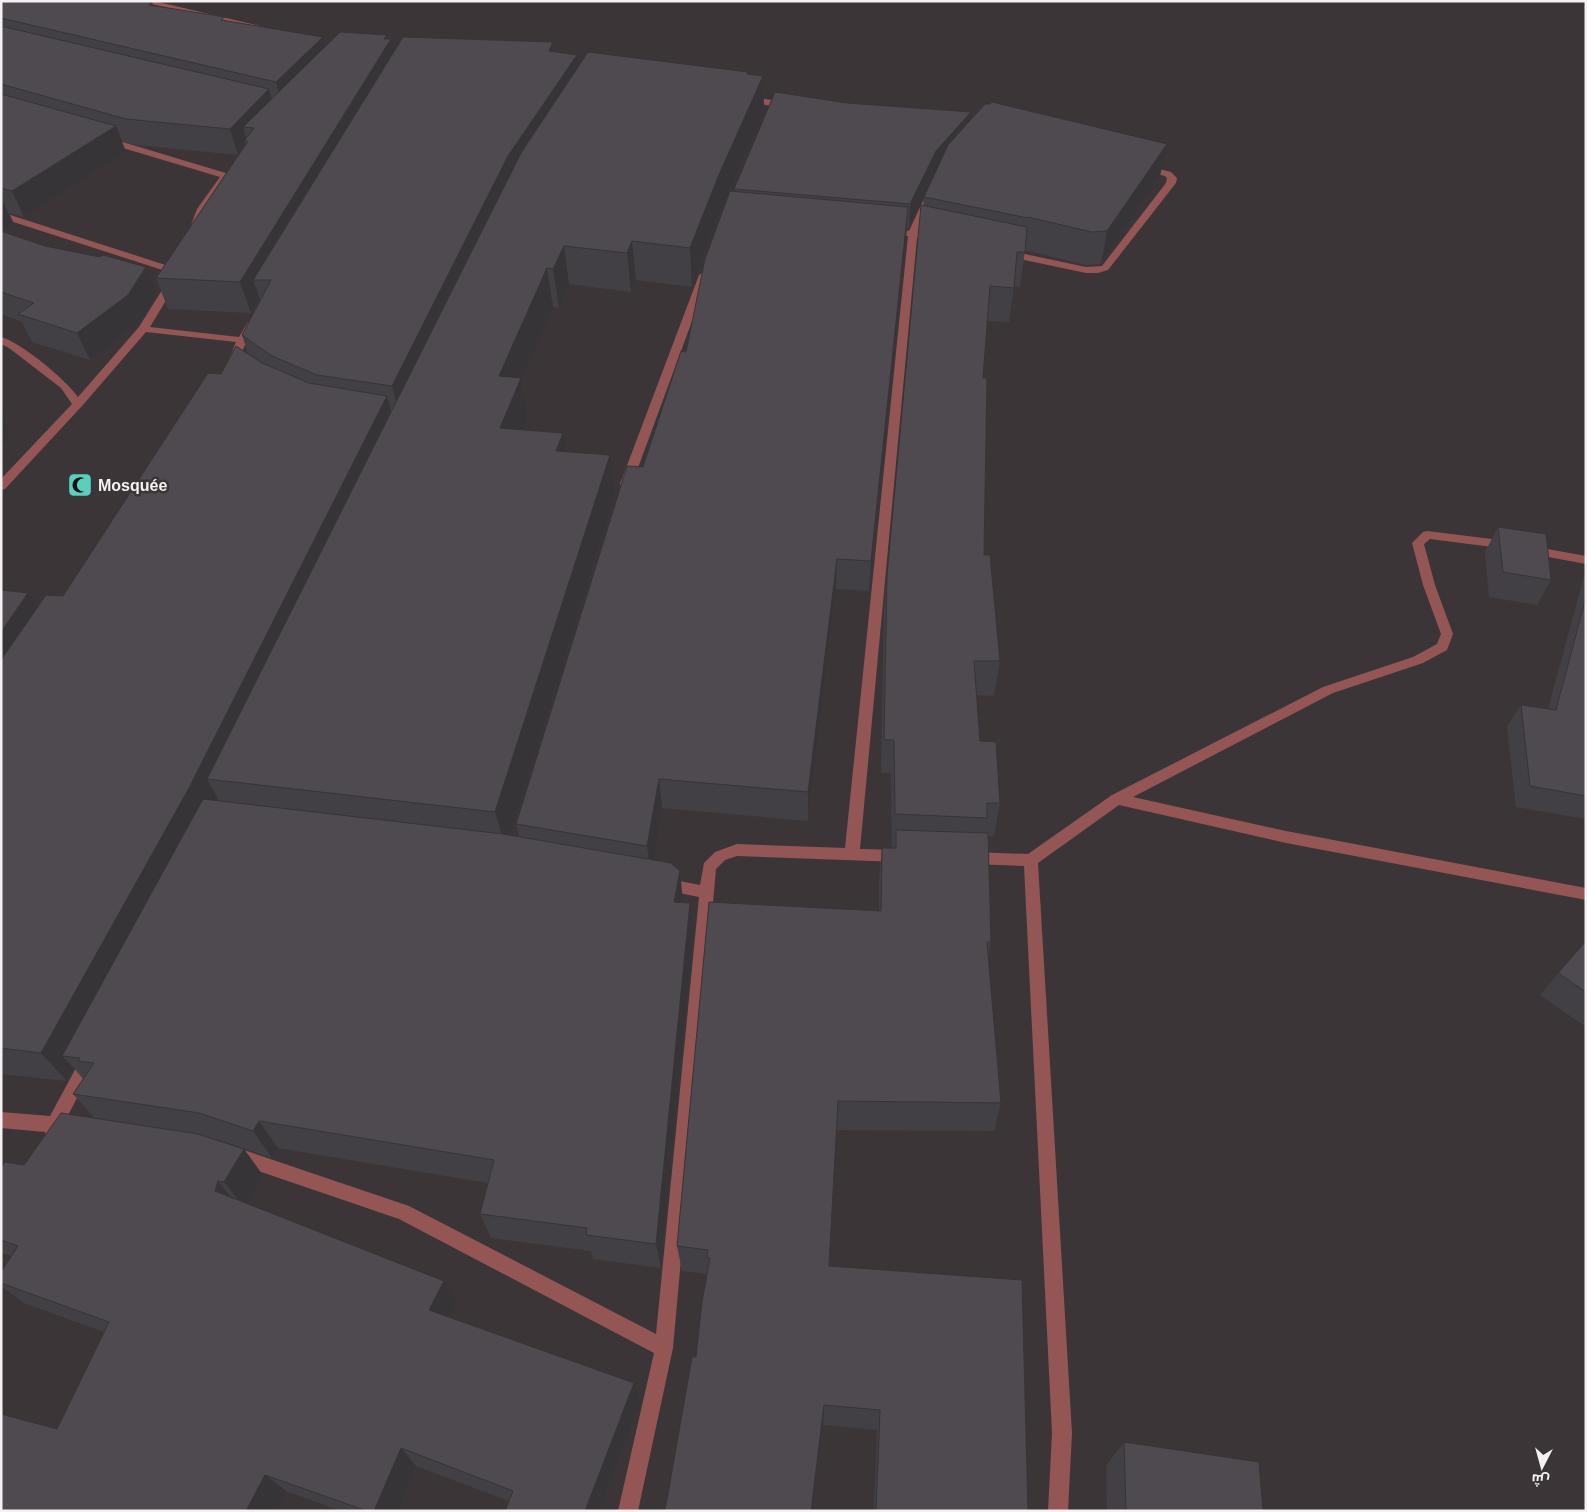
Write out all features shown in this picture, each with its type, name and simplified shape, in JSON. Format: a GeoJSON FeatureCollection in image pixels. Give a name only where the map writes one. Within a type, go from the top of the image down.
{"type":"FeatureCollection","features":[{"type":"Feature","properties":{"kind":"street"},"geometry":{"type":"LineString","coordinates":[[142,1],[285,33]]}},
{"type":"Feature","properties":{"kind":"street"},"geometry":{"type":"LineString","coordinates":[[734,97],[772,108],[802,107]]}},
{"type":"Feature","properties":{"kind":"street"},"geometry":{"type":"LineString","coordinates":[[96,137],[229,173],[202,209],[192,236]]}},
{"type":"Feature","properties":{"kind":"street"},"geometry":{"type":"LineString","coordinates":[[1000,251],[1086,270],[1105,268],[1172,178],[1168,174],[1129,164]]}},
{"type":"Feature","properties":{"kind":"street"},"geometry":{"type":"LineString","coordinates":[[852,854],[913,233],[932,192]]}},
{"type":"Feature","properties":{"kind":"street"},"geometry":{"type":"LineString","coordinates":[[1,214],[180,267],[144,329],[78,404],[1,486]]}},
{"type":"Feature","properties":{"kind":"street"},"geometry":{"type":"LineString","coordinates":[[874,229],[913,233],[942,239]]}},
{"type":"Feature","properties":{"kind":"street"},"geometry":{"type":"LineString","coordinates":[[622,496],[709,262]]}},
{"type":"Feature","properties":{"kind":"street"},"geometry":{"type":"LineString","coordinates":[[234,368],[242,340],[257,314]]}},
{"type":"Feature","properties":{"kind":"street"},"geometry":{"type":"LineString","coordinates":[[144,329],[242,340]]}},
{"type":"Feature","properties":{"kind":"street"},"geometry":{"type":"LineString","coordinates":[[1,340],[14,346],[65,386],[78,404]]}},
{"type":"Feature","properties":{"kind":"street"},"geometry":{"type":"LineString","coordinates":[[951,857],[1031,860],[1117,800],[1328,690],[1418,660],[1442,647],[1446,634],[1429,585],[1418,543],[1427,536],[1446,536],[1515,546],[1586,560]]}},
{"type":"Feature","properties":{"kind":"street"},"geometry":{"type":"LineString","coordinates":[[1117,800],[1286,837],[1586,894]]}},
{"type":"Feature","properties":{"kind":"street"},"geometry":{"type":"LineString","coordinates":[[628,1511],[664,1348],[709,867],[720,856],[737,850],[912,856]]}},
{"type":"Feature","properties":{"kind":"street"},"geometry":{"type":"LineString","coordinates":[[1031,860],[1062,1433],[1058,1511]]}},
{"type":"Feature","properties":{"kind":"street"},"geometry":{"type":"LineString","coordinates":[[648,882],[706,892]]}},
{"type":"Feature","properties":{"kind":"street"},"geometry":{"type":"LineString","coordinates":[[46,1141],[96,1047]]}},
{"type":"Feature","properties":{"kind":"street"},"geometry":{"type":"LineString","coordinates":[[1,1120],[74,1127]]}},
{"type":"Feature","properties":{"kind":"street"},"geometry":{"type":"LineString","coordinates":[[219,1150],[403,1212],[664,1348]]}},
{"type":"Feature","properties":{"kind":"building"},"geometry":{"type":"Polygon","coordinates":[[[1,1],[144,1],[152,2],[149,5],[225,17],[221,20],[323,37],[276,82],[1,18],[1,1]]]}},
{"type":"Feature","properties":{"kind":"building"},"geometry":{"type":"Polygon","coordinates":[[[1,26],[269,89],[230,129],[126,119],[1,84],[1,26]]]}},
{"type":"Feature","properties":{"kind":"building"},"geometry":{"type":"Polygon","coordinates":[[[340,32],[387,35],[384,39],[391,39],[240,282],[156,278],[248,141],[244,141],[254,128],[243,127],[340,32]]]}},
{"type":"Feature","properties":{"kind":"building"},"geometry":{"type":"Polygon","coordinates":[[[403,37],[553,42],[549,51],[577,55],[508,156],[392,386],[317,375],[272,356],[242,335],[271,280],[253,280],[403,37]]]}},
{"type":"Feature","properties":{"kind":"building"},"geometry":{"type":"Polygon","coordinates":[[[588,52],[748,72],[747,74],[763,76],[718,177],[690,248],[632,241],[627,253],[564,246],[553,269],[547,268],[499,376],[521,378],[500,428],[563,433],[556,451],[610,455],[495,812],[207,779],[521,153],[588,52]]]}},
{"type":"Feature","properties":{"kind":"building"},"geometry":{"type":"Polygon","coordinates":[[[775,92],[847,103],[971,112],[936,151],[910,204],[734,189],[775,92]]]}},
{"type":"Feature","properties":{"kind":"building"},"geometry":{"type":"Polygon","coordinates":[[[1,94],[116,126],[12,191],[1,188],[1,94]]]}},
{"type":"Feature","properties":{"kind":"building"},"geometry":{"type":"Polygon","coordinates":[[[992,102],[1167,144],[1107,231],[1092,232],[1028,217],[924,197],[948,145],[985,104],[992,102]]]}},
{"type":"Feature","properties":{"kind":"building"},"geometry":{"type":"Polygon","coordinates":[[[730,191],[908,207],[871,561],[837,559],[808,792],[659,779],[647,846],[516,824],[627,466],[643,467],[681,351],[686,352],[705,259],[730,191]]]}},
{"type":"Feature","properties":{"kind":"building"},"geometry":{"type":"Polygon","coordinates":[[[921,205],[1027,227],[1025,252],[1017,252],[1014,288],[990,286],[983,378],[987,378],[984,555],[990,555],[1000,661],[974,661],[980,741],[996,742],[1000,803],[987,803],[987,818],[895,814],[894,740],[884,740],[887,575],[921,205]]]}},
{"type":"Feature","properties":{"kind":"building"},"geometry":{"type":"Polygon","coordinates":[[[1,231],[45,246],[100,257],[103,255],[146,267],[128,295],[77,333],[18,314],[34,303],[1,292],[1,231]]]}},
{"type":"Feature","properties":{"kind":"building"},"geometry":{"type":"Polygon","coordinates":[[[236,346],[262,363],[309,383],[387,396],[189,788],[41,1053],[1,1048],[1,660],[46,595],[63,596],[208,373],[221,374],[236,346]]]}},
{"type":"Feature","properties":{"kind":"building"},"geometry":{"type":"Polygon","coordinates":[[[1498,527],[1546,534],[1551,580],[1503,572],[1498,527]]]}},
{"type":"Feature","properties":{"kind":"building"},"geometry":{"type":"Polygon","coordinates":[[[1,590],[28,593],[1,632],[1,590]]]}},
{"type":"Feature","properties":{"kind":"building"},"geometry":{"type":"Polygon","coordinates":[[[1586,597],[1586,796],[1530,786],[1521,705],[1556,710],[1586,597]]]}},
{"type":"Feature","properties":{"kind":"building"},"geometry":{"type":"Polygon","coordinates":[[[203,799],[503,834],[671,863],[680,871],[674,902],[690,903],[656,1244],[586,1235],[587,1228],[480,1214],[494,1160],[259,1121],[253,1131],[199,1113],[73,1094],[94,1063],[78,1061],[80,1058],[62,1056],[203,799]]]}},
{"type":"Feature","properties":{"kind":"building"},"geometry":{"type":"Polygon","coordinates":[[[896,830],[988,833],[991,942],[987,942],[1001,1103],[838,1101],[829,1266],[1022,1280],[1028,1511],[876,1511],[880,1410],[824,1405],[811,1511],[665,1511],[692,1357],[696,1357],[702,1302],[710,1258],[707,1258],[708,1250],[677,1246],[709,902],[881,911],[882,848],[896,848],[896,830]]]}},
{"type":"Feature","properties":{"kind":"building"},"geometry":{"type":"Polygon","coordinates":[[[1586,941],[1586,992],[1558,973],[1586,941]]]}},
{"type":"Feature","properties":{"kind":"building"},"geometry":{"type":"Polygon","coordinates":[[[61,1113],[198,1134],[244,1149],[224,1182],[218,1181],[215,1191],[444,1281],[429,1310],[634,1383],[585,1511],[505,1511],[513,1491],[401,1448],[374,1511],[367,1511],[265,1475],[246,1511],[1,1511],[1,1414],[57,1429],[109,1322],[1,1283],[1,1272],[18,1246],[1,1240],[1,1168],[5,1162],[24,1165],[61,1113]]]}},
{"type":"Feature","properties":{"kind":"building"},"geometry":{"type":"Polygon","coordinates":[[[1124,1442],[1259,1462],[1263,1511],[1126,1511],[1124,1442]]]}},
{"type":"Feature","properties":{"kind":"place","name":"Mosquée"},"geometry":{"type":"Point","coordinates":[80,485]}}]}
